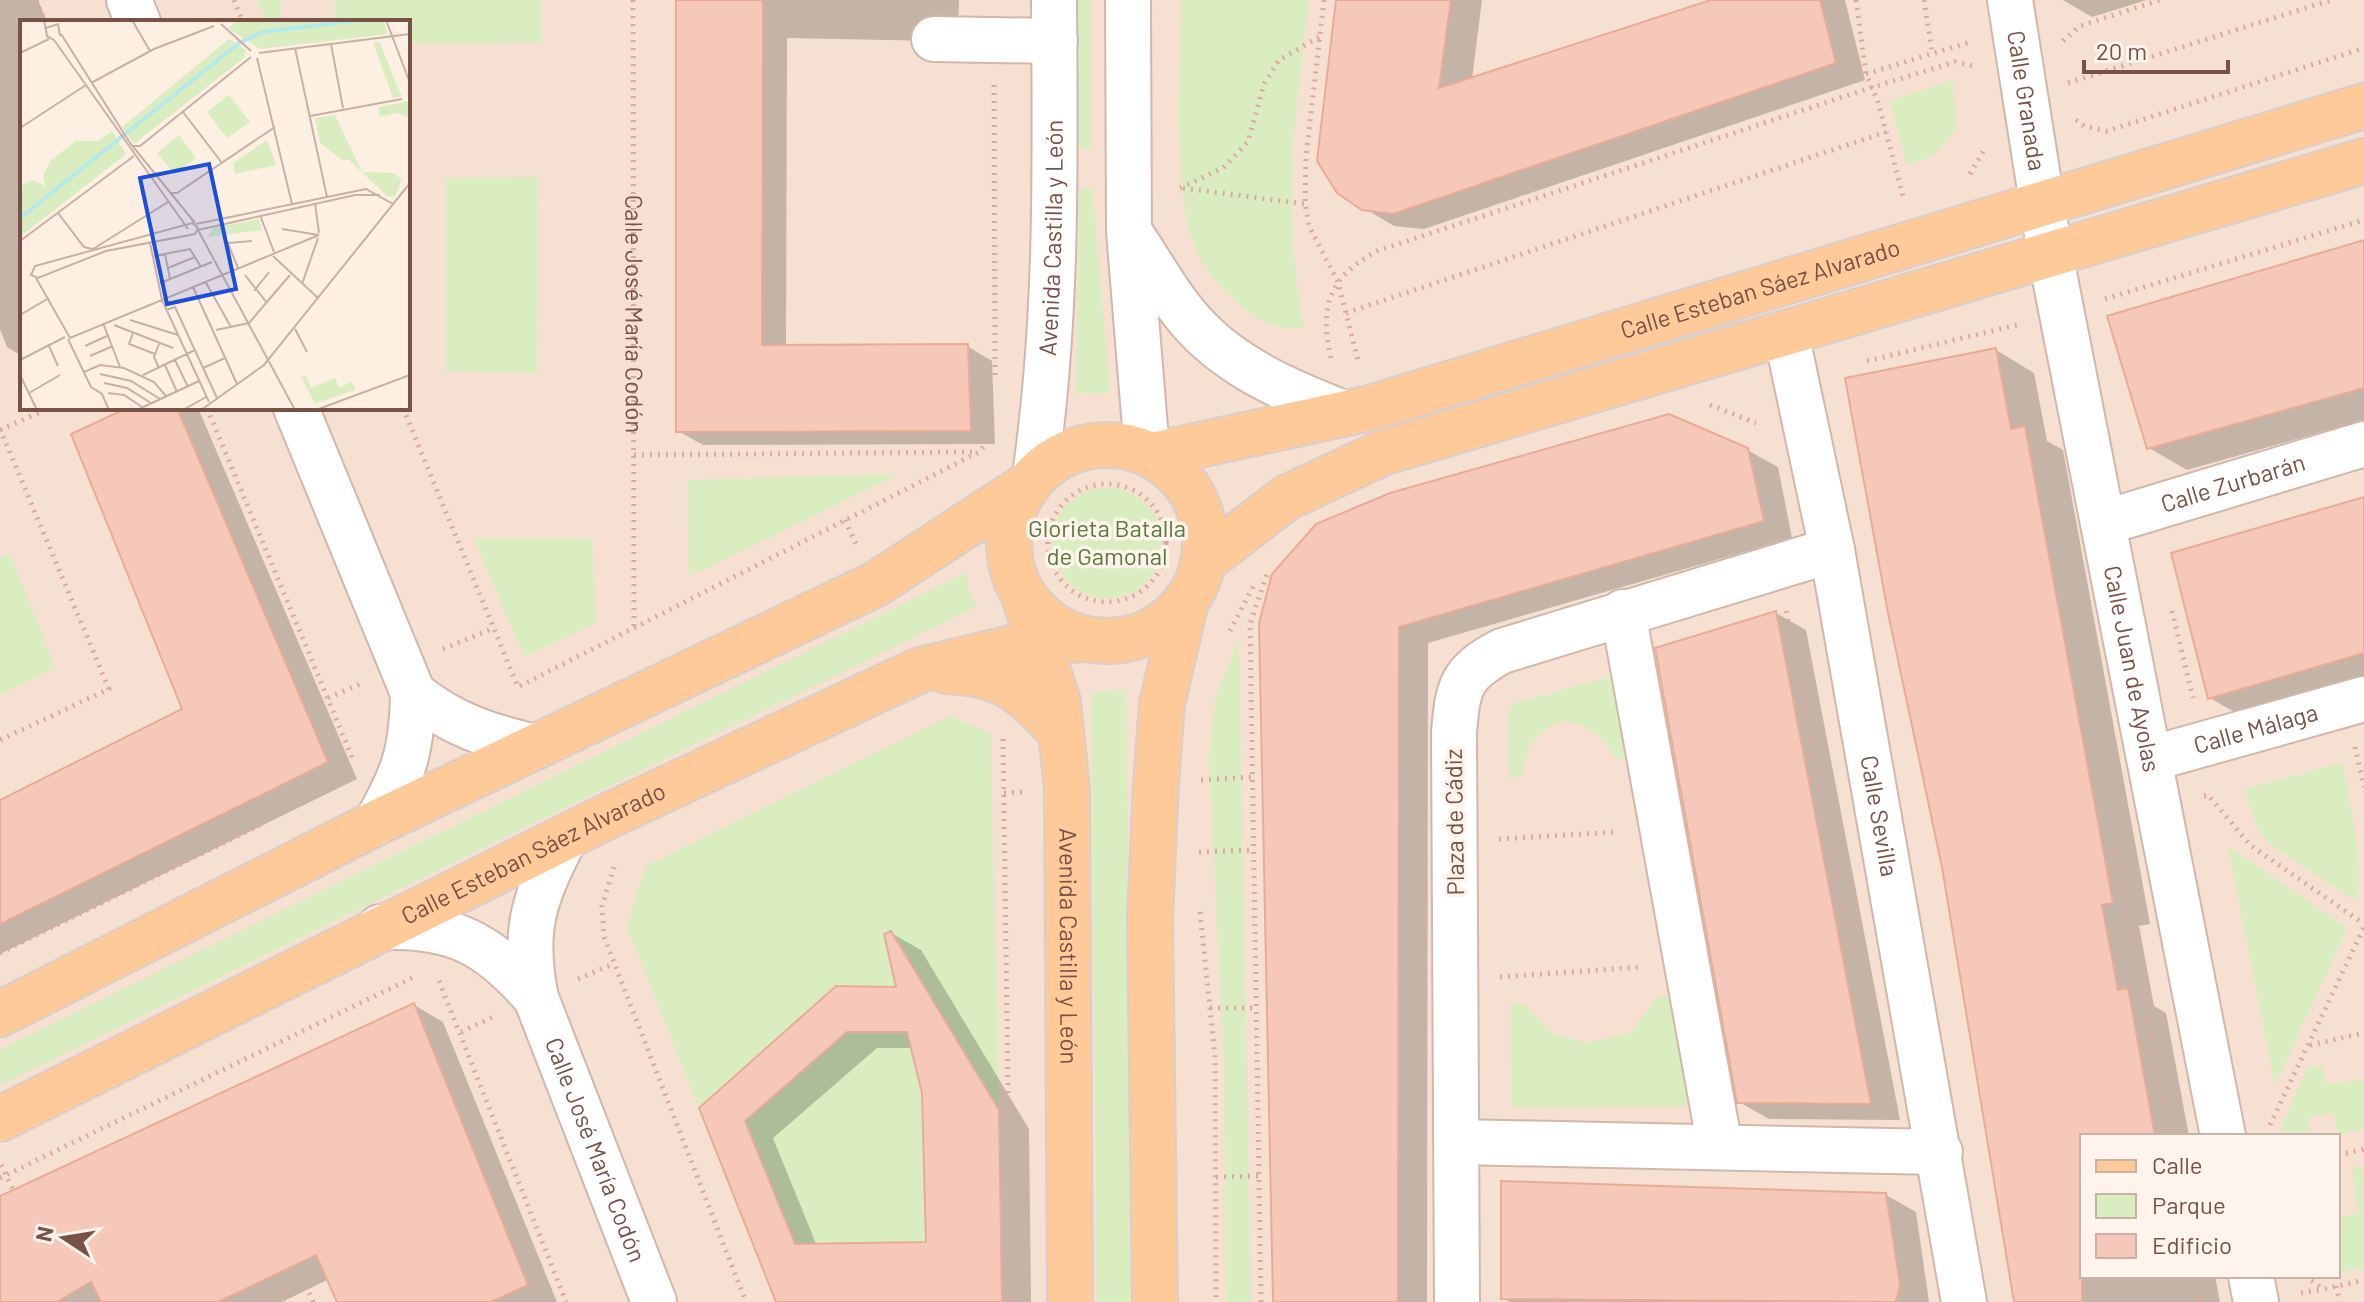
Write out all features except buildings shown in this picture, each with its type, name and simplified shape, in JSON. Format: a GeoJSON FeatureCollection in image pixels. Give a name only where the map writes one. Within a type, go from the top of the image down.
{"type":"FeatureCollection","features":[{"type":"Feature","properties":{"kind":"main road","name":"Calle Esteban Sáez Alvarado"},"geometry":{"type":"LineString","coordinates":[[1150,454],[1339,392],[2042,202],[2364,106]]}},
{"type":"Feature","properties":{"kind":"main road","name":"Calle Esteban Sáez Alvarado"},"geometry":{"type":"LineString","coordinates":[[1203,562],[1286,498],[1382,453],[2364,161]]}},
{"type":"Feature","properties":{"kind":"main road"},"geometry":{"type":"LineString","coordinates":[[1089,445],[1128,446],[1150,454],[1179,476],[1198,507],[1204,524],[1203,562],[1197,583],[1186,601],[1161,625],[1140,636],[1120,640],[1086,639],[1051,624],[1024,596],[1011,563],[1011,521],[1041,489],[1054,460],[1089,445]]}},
{"type":"Feature","properties":{"kind":"main road"},"geometry":{"type":"LineString","coordinates":[[0,1014],[376,823],[876,584],[1041,489]]}},
{"type":"Feature","properties":{"kind":"main road","name":"Avenida Castilla y León"},"geometry":{"type":"LineString","coordinates":[[1024,596],[1041,641],[1058,702],[1067,789],[1070,1302]]}},
{"type":"Feature","properties":{"kind":"main road"},"geometry":{"type":"LineString","coordinates":[[1155,1302],[1151,904],[1162,704],[1186,601]]}},
{"type":"Feature","properties":{"kind":"main road","name":"Calle Esteban Sáez Alvarado"},"geometry":{"type":"LineString","coordinates":[[0,1119],[380,927],[920,670],[1041,641],[1086,639]]}},
{"type":"Feature","properties":{"kind":"main road"},"geometry":{"type":"LineString","coordinates":[[920,670],[965,672],[1002,679],[1033,701],[1061,733]]}},
{"type":"Feature","properties":{"kind":"street"},"geometry":{"type":"LineString","coordinates":[[129,0],[137,20]]}},
{"type":"Feature","properties":{"kind":"street"},"geometry":{"type":"LineString","coordinates":[[1128,0],[1129,231],[1150,454]]}},
{"type":"Feature","properties":{"kind":"street","name":"Calle Granada"},"geometry":{"type":"LineString","coordinates":[[2010,0],[2042,202]]}},
{"type":"Feature","properties":{"kind":"street"},"geometry":{"type":"LineString","coordinates":[[934,39],[994,41],[1055,21]]}},
{"type":"Feature","properties":{"kind":"street","name":"Avenida Castilla y León"},"geometry":{"type":"LineString","coordinates":[[1041,489],[1056,204],[1055,21]]}},
{"type":"Feature","properties":{"kind":"street","name":"Calle Juan de Ayolas"},"geometry":{"type":"LineString","coordinates":[[2042,202],[2223,1134]]}},
{"type":"Feature","properties":{"kind":"street"},"geometry":{"type":"LineString","coordinates":[[1129,231],[1188,317],[1223,351],[1260,376],[1339,392]]}},
{"type":"Feature","properties":{"kind":"street","name":"Calle Sevilla"},"geometry":{"type":"LineString","coordinates":[[1786,333],[1832,550],[1964,1302]]}},
{"type":"Feature","properties":{"kind":"street"},"geometry":{"type":"LineString","coordinates":[[297,410],[413,693],[413,741],[397,786],[376,823]]}},
{"type":"Feature","properties":{"kind":"street","name":"Calle Zurbarán"},"geometry":{"type":"LineString","coordinates":[[2103,523],[2364,444]]}},
{"type":"Feature","properties":{"kind":"street","name":"Plaza de Cádiz"},"geometry":{"type":"LineString","coordinates":[[1457,1302],[1454,732],[1462,682],[1471,670],[1502,651],[1832,550]]}},
{"type":"Feature","properties":{"kind":"street"},"geometry":{"type":"LineString","coordinates":[[1623,612],[1720,1147]]}},
{"type":"Feature","properties":{"kind":"street"},"geometry":{"type":"LineString","coordinates":[[413,693],[441,716],[480,734],[535,747]]}},
{"type":"Feature","properties":{"kind":"street","name":"Calle Málaga"},"geometry":{"type":"LineString","coordinates":[[2150,759],[2364,699]]}},
{"type":"Feature","properties":{"kind":"street","name":"Calle José María Codón"},"geometry":{"type":"LineString","coordinates":[[565,838],[533,904],[529,935],[536,998],[654,1302]]}},
{"type":"Feature","properties":{"kind":"street","name":"Calle José María Codón"},"geometry":{"type":"LineString","coordinates":[[380,927],[419,926],[455,934],[486,948],[510,968],[536,998]]}},
{"type":"Feature","properties":{"kind":"street"},"geometry":{"type":"LineString","coordinates":[[1458,1142],[1940,1152]]}},
{"type":"Feature","properties":{"kind":"street"},"geometry":{"type":"LineString","coordinates":[[2251,1278],[2256,1302]]}},
{"type":"Feature","properties":{"kind":"path"},"geometry":{"type":"LineString","coordinates":[[36,0],[44,20]]}},
{"type":"Feature","properties":{"kind":"path"},"geometry":{"type":"LineString","coordinates":[[234,0],[242,20]]}},
{"type":"Feature","properties":{"kind":"path","name":"Calle José María Codón"},"geometry":{"type":"LineString","coordinates":[[633,0],[634,628]]}},
{"type":"Feature","properties":{"kind":"path"},"geometry":{"type":"LineString","coordinates":[[1324,0],[1306,156],[1305,204],[1309,226],[1338,282],[1360,369]]}},
{"type":"Feature","properties":{"kind":"path"},"geometry":{"type":"LineString","coordinates":[[1856,0],[1866,74],[1886,132],[1905,205],[1917,200]]}},
{"type":"Feature","properties":{"kind":"path"},"geometry":{"type":"LineString","coordinates":[[1924,0],[1932,52]]}},
{"type":"Feature","properties":{"kind":"path"},"geometry":{"type":"LineString","coordinates":[[2060,44],[2080,26],[2160,0]]}},
{"type":"Feature","properties":{"kind":"path"},"geometry":{"type":"LineString","coordinates":[[2056,87],[2331,0]]}},
{"type":"Feature","properties":{"kind":"path"},"geometry":{"type":"LineString","coordinates":[[1305,204],[1180,188],[1223,168],[1248,142],[1264,84],[1279,60],[1319,37]]}},
{"type":"Feature","properties":{"kind":"path"},"geometry":{"type":"LineString","coordinates":[[994,41],[995,382]]}},
{"type":"Feature","properties":{"kind":"path"},"geometry":{"type":"LineString","coordinates":[[1866,74],[1976,41]]}},
{"type":"Feature","properties":{"kind":"path"},"geometry":{"type":"LineString","coordinates":[[2066,112],[2084,126],[2107,131],[2364,48]]}},
{"type":"Feature","properties":{"kind":"path"},"geometry":{"type":"LineString","coordinates":[[1339,392],[1324,326],[1328,301],[1353,264],[1377,251],[1955,62],[1980,67],[1978,54]]}},
{"type":"Feature","properties":{"kind":"path"},"geometry":{"type":"LineString","coordinates":[[1346,313],[1886,132]]}},
{"type":"Feature","properties":{"kind":"path"},"geometry":{"type":"LineString","coordinates":[[1964,178],[1975,171],[1987,139]]}},
{"type":"Feature","properties":{"kind":"path"},"geometry":{"type":"LineString","coordinates":[[2095,306],[2106,299],[2364,220]]}},
{"type":"Feature","properties":{"kind":"path"},"geometry":{"type":"LineString","coordinates":[[1703,402],[1760,424]]}},
{"type":"Feature","properties":{"kind":"path"},"geometry":{"type":"LineString","coordinates":[[0,740],[109,689],[0,430],[45,410]]}},
{"type":"Feature","properties":{"kind":"path"},"geometry":{"type":"LineString","coordinates":[[208,410],[360,776]]}},
{"type":"Feature","properties":{"kind":"path"},"geometry":{"type":"LineString","coordinates":[[404,410],[518,687],[979,452],[991,436],[993,425]]}},
{"type":"Feature","properties":{"kind":"path"},"geometry":{"type":"LineString","coordinates":[[634,455],[979,452]]}},
{"type":"Feature","properties":{"kind":"path"},"geometry":{"type":"LineString","coordinates":[[1093,486],[1129,488],[1145,497],[1158,511],[1166,546],[1163,564],[1152,582],[1136,595],[1116,602],[1096,602],[1077,595],[1061,581],[1051,563],[1048,543],[1052,523],[1041,489],[1076,493],[1093,486]]}},
{"type":"Feature","properties":{"kind":"path"},"geometry":{"type":"LineString","coordinates":[[1225,641],[1268,562]]}},
{"type":"Feature","properties":{"kind":"path"},"geometry":{"type":"LineString","coordinates":[[1777,565],[1854,968]]}},
{"type":"Feature","properties":{"kind":"path"},"geometry":{"type":"LineString","coordinates":[[2168,597],[2193,699]]}},
{"type":"Feature","properties":{"kind":"path"},"geometry":{"type":"LineString","coordinates":[[1250,624],[1261,1302]]}},
{"type":"Feature","properties":{"kind":"path"},"geometry":{"type":"LineString","coordinates":[[1003,724],[1011,1302]]}},
{"type":"Feature","properties":{"kind":"path"},"geometry":{"type":"LineString","coordinates":[[2340,747],[2364,739]]}},
{"type":"Feature","properties":{"kind":"path"},"geometry":{"type":"LineString","coordinates":[[2354,742],[2364,787]]}},
{"type":"Feature","properties":{"kind":"path"},"geometry":{"type":"LineString","coordinates":[[1197,789],[1199,766]]}},
{"type":"Feature","properties":{"kind":"path"},"geometry":{"type":"LineString","coordinates":[[2209,804],[2208,795],[2213,785]]}},
{"type":"Feature","properties":{"kind":"path"},"geometry":{"type":"LineString","coordinates":[[2208,795],[2250,845],[2364,926],[2269,1128]]}},
{"type":"Feature","properties":{"kind":"path"},"geometry":{"type":"LineString","coordinates":[[0,953],[277,817]]}},
{"type":"Feature","properties":{"kind":"path"},"geometry":{"type":"LineString","coordinates":[[1490,839],[1662,829]]}},
{"type":"Feature","properties":{"kind":"path"},"geometry":{"type":"LineString","coordinates":[[1198,836],[1199,866]]}},
{"type":"Feature","properties":{"kind":"path"},"geometry":{"type":"LineString","coordinates":[[1198,852],[1255,850]]}},
{"type":"Feature","properties":{"kind":"path"},"geometry":{"type":"LineString","coordinates":[[621,855],[608,876],[602,906],[604,937],[746,1302]]}},
{"type":"Feature","properties":{"kind":"path"},"geometry":{"type":"LineString","coordinates":[[1200,910],[1215,1057],[1216,1302]]}},
{"type":"Feature","properties":{"kind":"path"},"geometry":{"type":"LineString","coordinates":[[1491,978],[1686,964]]}},
{"type":"Feature","properties":{"kind":"path"},"geometry":{"type":"LineString","coordinates":[[434,967],[566,1302]]}},
{"type":"Feature","properties":{"kind":"path"},"geometry":{"type":"LineString","coordinates":[[3,1177],[419,974]]}},
{"type":"Feature","properties":{"kind":"path"},"geometry":{"type":"LineString","coordinates":[[1210,1008],[1256,1008]]}},
{"type":"Feature","properties":{"kind":"path"},"geometry":{"type":"LineString","coordinates":[[2309,1045],[2364,1033]]}},
{"type":"Feature","properties":{"kind":"path"},"geometry":{"type":"LineString","coordinates":[[2266,1112],[2270,1134]]}},
{"type":"Feature","properties":{"kind":"path"},"geometry":{"type":"LineString","coordinates":[[2340,1155],[2364,1149]]}},
{"type":"Feature","properties":{"kind":"path"},"geometry":{"type":"LineString","coordinates":[[0,1162],[3,1177],[13,1190]]}},
{"type":"Feature","properties":{"kind":"path"},"geometry":{"type":"LineString","coordinates":[[1216,1177],[1259,1176]]}},
{"type":"Feature","properties":{"kind":"path"},"geometry":{"type":"LineString","coordinates":[[2195,1278],[2200,1302]]}},
{"type":"Feature","properties":{"kind":"path"},"geometry":{"type":"LineString","coordinates":[[2308,1278],[2324,1289],[2364,1280]]}},
{"type":"Feature","properties":{"kind":"path"},"geometry":{"type":"LineString","coordinates":[[264,1302],[305,1283],[313,1302]]}},
{"type":"Feature","properties":{"kind":"path"},"geometry":{"type":"LineString","coordinates":[[2336,1286],[2340,1302]]}},
{"type":"Feature","properties":{"kind":"shaded area"},"geometry":{"type":"Polygon","coordinates":[[[0,0],[2364,0],[2364,1302],[0,1302],[0,0]]]}},
{"type":"Feature","properties":{"kind":"green space"},"geometry":{"type":"Polygon","coordinates":[[[257,0],[281,0],[281,20],[266,20],[257,0]]]}},
{"type":"Feature","properties":{"kind":"green space"},"geometry":{"type":"Polygon","coordinates":[[[335,0],[542,0],[542,42],[410,43],[410,20],[335,20],[335,0]]]}},
{"type":"Feature","properties":{"kind":"green space"},"geometry":{"type":"Polygon","coordinates":[[[1078,0],[1091,0],[1091,149],[1078,148],[1078,0]]]}},
{"type":"Feature","properties":{"kind":"green space"},"geometry":{"type":"Polygon","coordinates":[[[1182,0],[1309,0],[1295,123],[1292,205],[1297,287],[1304,328],[1268,323],[1238,303],[1205,268],[1191,235],[1180,170],[1182,0]]]}},
{"type":"Feature","properties":{"kind":"green space"},"geometry":{"type":"Polygon","coordinates":[[[1953,80],[1956,129],[1934,155],[1907,165],[1890,101],[1953,80]]]}},
{"type":"Feature","properties":{"kind":"green space"},"geometry":{"type":"Polygon","coordinates":[[[538,177],[537,373],[446,371],[446,178],[538,177]]]}},
{"type":"Feature","properties":{"kind":"green space"},"geometry":{"type":"Polygon","coordinates":[[[1092,188],[1110,393],[1076,394],[1079,190],[1092,188]]]}},
{"type":"Feature","properties":{"kind":"green space"},"geometry":{"type":"Polygon","coordinates":[[[899,474],[689,577],[688,480],[899,474]]]}},
{"type":"Feature","properties":{"kind":"green space","name":"Glorieta Batalla de Gamonal"},"geometry":{"type":"Polygon","coordinates":[[[1107,488],[1128,492],[1146,504],[1158,522],[1162,543],[1158,564],[1146,582],[1128,594],[1107,598],[1086,594],[1068,582],[1056,564],[1052,543],[1056,522],[1068,504],[1086,492],[1107,488]]]}},
{"type":"Feature","properties":{"kind":"green space"},"geometry":{"type":"Polygon","coordinates":[[[474,538],[592,539],[596,623],[524,657],[474,538]]]}},
{"type":"Feature","properties":{"kind":"green space"},"geometry":{"type":"Polygon","coordinates":[[[10,554],[55,667],[0,695],[0,558],[10,554]]]}},
{"type":"Feature","properties":{"kind":"green space"},"geometry":{"type":"Polygon","coordinates":[[[966,573],[969,592],[977,606],[0,1085],[0,1050],[966,573]]]}},
{"type":"Feature","properties":{"kind":"green space"},"geometry":{"type":"Polygon","coordinates":[[[1239,638],[1251,1302],[1226,1302],[1225,1084],[1209,759],[1215,700],[1239,638]]]}},
{"type":"Feature","properties":{"kind":"green space"},"geometry":{"type":"Polygon","coordinates":[[[1616,675],[1631,757],[1616,759],[1595,732],[1562,721],[1533,741],[1522,776],[1509,778],[1508,716],[1513,704],[1616,675]]]}},
{"type":"Feature","properties":{"kind":"green space"},"geometry":{"type":"Polygon","coordinates":[[[1126,689],[1131,1302],[1097,1302],[1091,692],[1126,689]]]}},
{"type":"Feature","properties":{"kind":"green space"},"geometry":{"type":"Polygon","coordinates":[[[950,716],[991,734],[999,1110],[926,988],[836,986],[699,1108],[627,926],[646,866],[950,716]]]}},
{"type":"Feature","properties":{"kind":"green space"},"geometry":{"type":"Polygon","coordinates":[[[2342,763],[2357,852],[2356,901],[2270,844],[2258,829],[2244,789],[2342,763]]]}},
{"type":"Feature","properties":{"kind":"green space"},"geometry":{"type":"Polygon","coordinates":[[[2228,846],[2347,928],[2275,1086],[2228,846]]]}},
{"type":"Feature","properties":{"kind":"green space"},"geometry":{"type":"Polygon","coordinates":[[[1674,995],[1692,1106],[1512,1107],[1511,1004],[1524,1004],[1551,1033],[1588,1043],[1631,1033],[1657,997],[1674,995]]]}},
{"type":"Feature","properties":{"kind":"green space"},"geometry":{"type":"Polygon","coordinates":[[[847,1032],[907,1032],[922,1093],[926,1247],[908,1248],[904,1242],[795,1244],[745,1121],[847,1032]]]}},
{"type":"Feature","properties":{"kind":"green space"},"geometry":{"type":"Polygon","coordinates":[[[2322,1065],[2326,1085],[2364,1079],[2364,1129],[2340,1135],[2334,1113],[2307,1117],[2309,1134],[2283,1134],[2281,1127],[2308,1068],[2322,1065]]]}},
{"type":"Feature","properties":{"kind":"green space"},"geometry":{"type":"Polygon","coordinates":[[[2364,1166],[2364,1269],[2340,1272],[2340,1218],[2359,1213],[2352,1168],[2364,1166]]]}}]}
